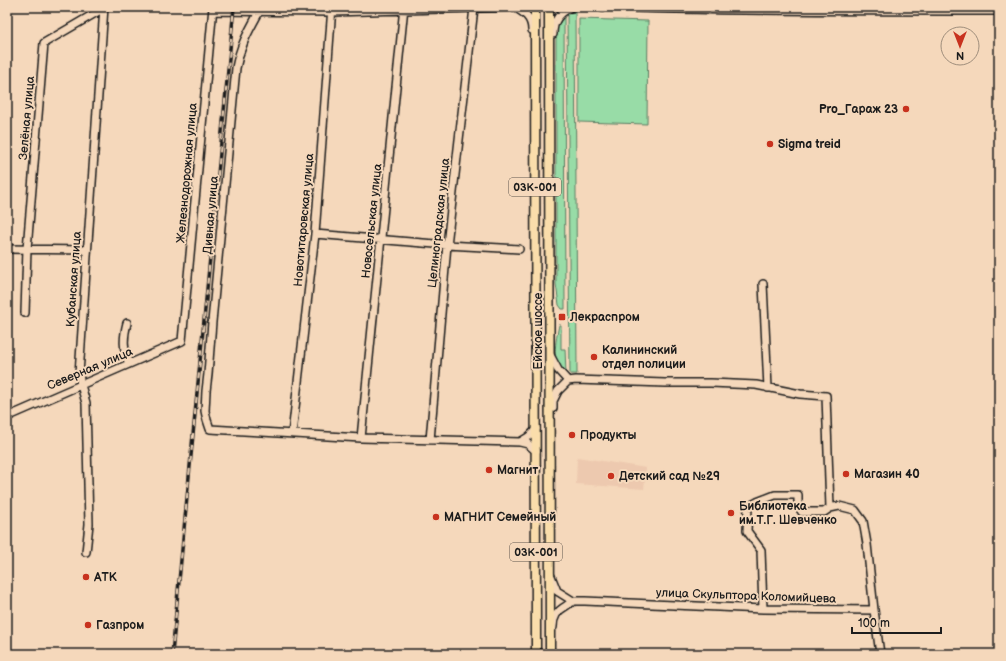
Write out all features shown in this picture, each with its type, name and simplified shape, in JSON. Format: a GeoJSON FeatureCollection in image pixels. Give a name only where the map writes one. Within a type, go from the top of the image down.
{"type":"FeatureCollection","features":[{"type":"Feature","properties":{"kind":"main road","name":"Ейское шоссе"},"geometry":{"type":"LineString","coordinates":[[535,7],[536,654]]}},
{"type":"Feature","properties":{"kind":"main road","name":"Ейское шоссе"},"geometry":{"type":"LineString","coordinates":[[549,7],[550,650]]}},
{"type":"Feature","properties":{"kind":"street","name":"Зелёная улица"},"geometry":{"type":"LineString","coordinates":[[25,313],[26,249],[44,43],[104,7]]}},
{"type":"Feature","properties":{"kind":"street","name":"Кубанская улица"},"geometry":{"type":"LineString","coordinates":[[86,552],[89,524],[86,403],[79,374],[104,7]]}},
{"type":"Feature","properties":{"kind":"street"},"geometry":{"type":"LineString","coordinates":[[213,9],[513,7],[527,15],[531,21],[532,33],[535,36]]}},
{"type":"Feature","properties":{"kind":"street"},"geometry":{"type":"LineString","coordinates":[[550,59],[553,55],[553,26],[561,14],[571,7]]}},
{"type":"Feature","properties":{"kind":"street"},"geometry":{"type":"LineString","coordinates":[[603,7],[675,10],[999,10]]}},
{"type":"Feature","properties":{"kind":"street","name":"Новосельская улица"},"geometry":{"type":"LineString","coordinates":[[361,438],[404,8]]}},
{"type":"Feature","properties":{"kind":"street","name":"Целиноградская улица"},"geometry":{"type":"LineString","coordinates":[[430,440],[447,245],[474,8]]}},
{"type":"Feature","properties":{"kind":"street","name":"Железнодорожная улица"},"geometry":{"type":"LineString","coordinates":[[182,341],[213,9]]}},
{"type":"Feature","properties":{"kind":"street","name":"Дивная улица"},"geometry":{"type":"LineString","coordinates":[[259,9],[245,38],[236,68],[205,411],[210,428],[292,434]]}},
{"type":"Feature","properties":{"kind":"street","name":"Новотитаровская улица"},"geometry":{"type":"LineString","coordinates":[[292,434],[315,234],[332,9]]}},
{"type":"Feature","properties":{"kind":"street"},"geometry":{"type":"LineString","coordinates":[[315,234],[447,245],[519,249]]}},
{"type":"Feature","properties":{"kind":"street"},"geometry":{"type":"LineString","coordinates":[[7,249],[87,250]]}},
{"type":"Feature","properties":{"kind":"street"},"geometry":{"type":"LineString","coordinates":[[763,284],[768,388]]}},
{"type":"Feature","properties":{"kind":"street"},"geometry":{"type":"LineString","coordinates":[[127,323],[124,336],[125,355],[129,364]]}},
{"type":"Feature","properties":{"kind":"street","name":"Северная улица"},"geometry":{"type":"LineString","coordinates":[[7,417],[182,341]]}},
{"type":"Feature","properties":{"kind":"street"},"geometry":{"type":"LineString","coordinates":[[550,355],[558,370],[568,381]]}},
{"type":"Feature","properties":{"kind":"street"},"geometry":{"type":"LineString","coordinates":[[550,430],[552,424],[553,401],[558,391],[568,381],[576,380],[756,385],[800,394],[826,396],[830,508]]}},
{"type":"Feature","properties":{"kind":"street"},"geometry":{"type":"LineString","coordinates":[[520,442],[529,437],[536,429]]}},
{"type":"Feature","properties":{"kind":"street"},"geometry":{"type":"LineString","coordinates":[[292,434],[361,438],[520,442],[528,444],[536,451]]}},
{"type":"Feature","properties":{"kind":"street"},"geometry":{"type":"LineString","coordinates":[[763,609],[761,550],[747,530],[748,507],[757,502],[775,496],[798,495],[798,506],[802,512],[824,512],[830,508],[839,506],[855,510],[863,521],[880,654]]}},
{"type":"Feature","properties":{"kind":"street"},"geometry":{"type":"LineString","coordinates":[[550,573],[557,591],[573,601],[557,612],[554,617],[554,643],[550,650]]}},
{"type":"Feature","properties":{"kind":"street","name":"улица Скульптора Коломийцева"},"geometry":{"type":"LineString","coordinates":[[573,601],[763,609],[874,610]]}},
{"type":"Feature","properties":{"kind":"shaded area","name":"Детский сад №29"},"geometry":{"type":"Polygon","coordinates":[[[577,457],[646,468],[644,489],[576,484],[577,457]]]}},
{"type":"Feature","properties":{"kind":"green space"},"geometry":{"type":"Polygon","coordinates":[[[575,11],[577,374],[570,374],[567,14],[575,11]]]}},
{"type":"Feature","properties":{"kind":"green space"},"geometry":{"type":"Polygon","coordinates":[[[564,15],[565,309],[562,309],[559,305],[556,284],[556,30],[564,15]]]}},
{"type":"Feature","properties":{"kind":"green space"},"geometry":{"type":"Polygon","coordinates":[[[579,19],[648,21],[647,124],[579,122],[579,19]]]}},
{"type":"Feature","properties":{"kind":"green space"},"geometry":{"type":"Polygon","coordinates":[[[559,325],[561,325],[561,349],[565,349],[566,374],[558,365],[555,352],[559,325]]]}},
{"type":"Feature","properties":{"kind":"railway"},"geometry":{"type":"LineString","coordinates":[[172,654],[234,7]]}},
{"type":"Feature","properties":{"kind":"place","name":"Pro_Гараж 23"},"geometry":{"type":"Point","coordinates":[906,109]}},
{"type":"Feature","properties":{"kind":"place","name":"Sigma treid"},"geometry":{"type":"Point","coordinates":[770,144]}},
{"type":"Feature","properties":{"kind":"place","name":"Лекраспром"},"geometry":{"type":"Point","coordinates":[562,317]}},
{"type":"Feature","properties":{"kind":"place","name":"Калининский отдел полиции"},"geometry":{"type":"Point","coordinates":[594,357]}},
{"type":"Feature","properties":{"kind":"place","name":"Продукты"},"geometry":{"type":"Point","coordinates":[572,435]}},
{"type":"Feature","properties":{"kind":"place","name":"Магнит"},"geometry":{"type":"Point","coordinates":[489,470]}},
{"type":"Feature","properties":{"kind":"place","name":"Магазин 40"},"geometry":{"type":"Point","coordinates":[846,474]}},
{"type":"Feature","properties":{"kind":"place","name":"Детский сад №29"},"geometry":{"type":"Point","coordinates":[611,476]}},
{"type":"Feature","properties":{"kind":"place","name":"Библиотека им.Т.Г. Шевченко"},"geometry":{"type":"Point","coordinates":[731,513]}},
{"type":"Feature","properties":{"kind":"place","name":"МАГНИТ Семейный"},"geometry":{"type":"Point","coordinates":[436,517]}},
{"type":"Feature","properties":{"kind":"place","name":"АТК"},"geometry":{"type":"Point","coordinates":[86,577]}},
{"type":"Feature","properties":{"kind":"place","name":"Газпром"},"geometry":{"type":"Point","coordinates":[88,625]}}]}
